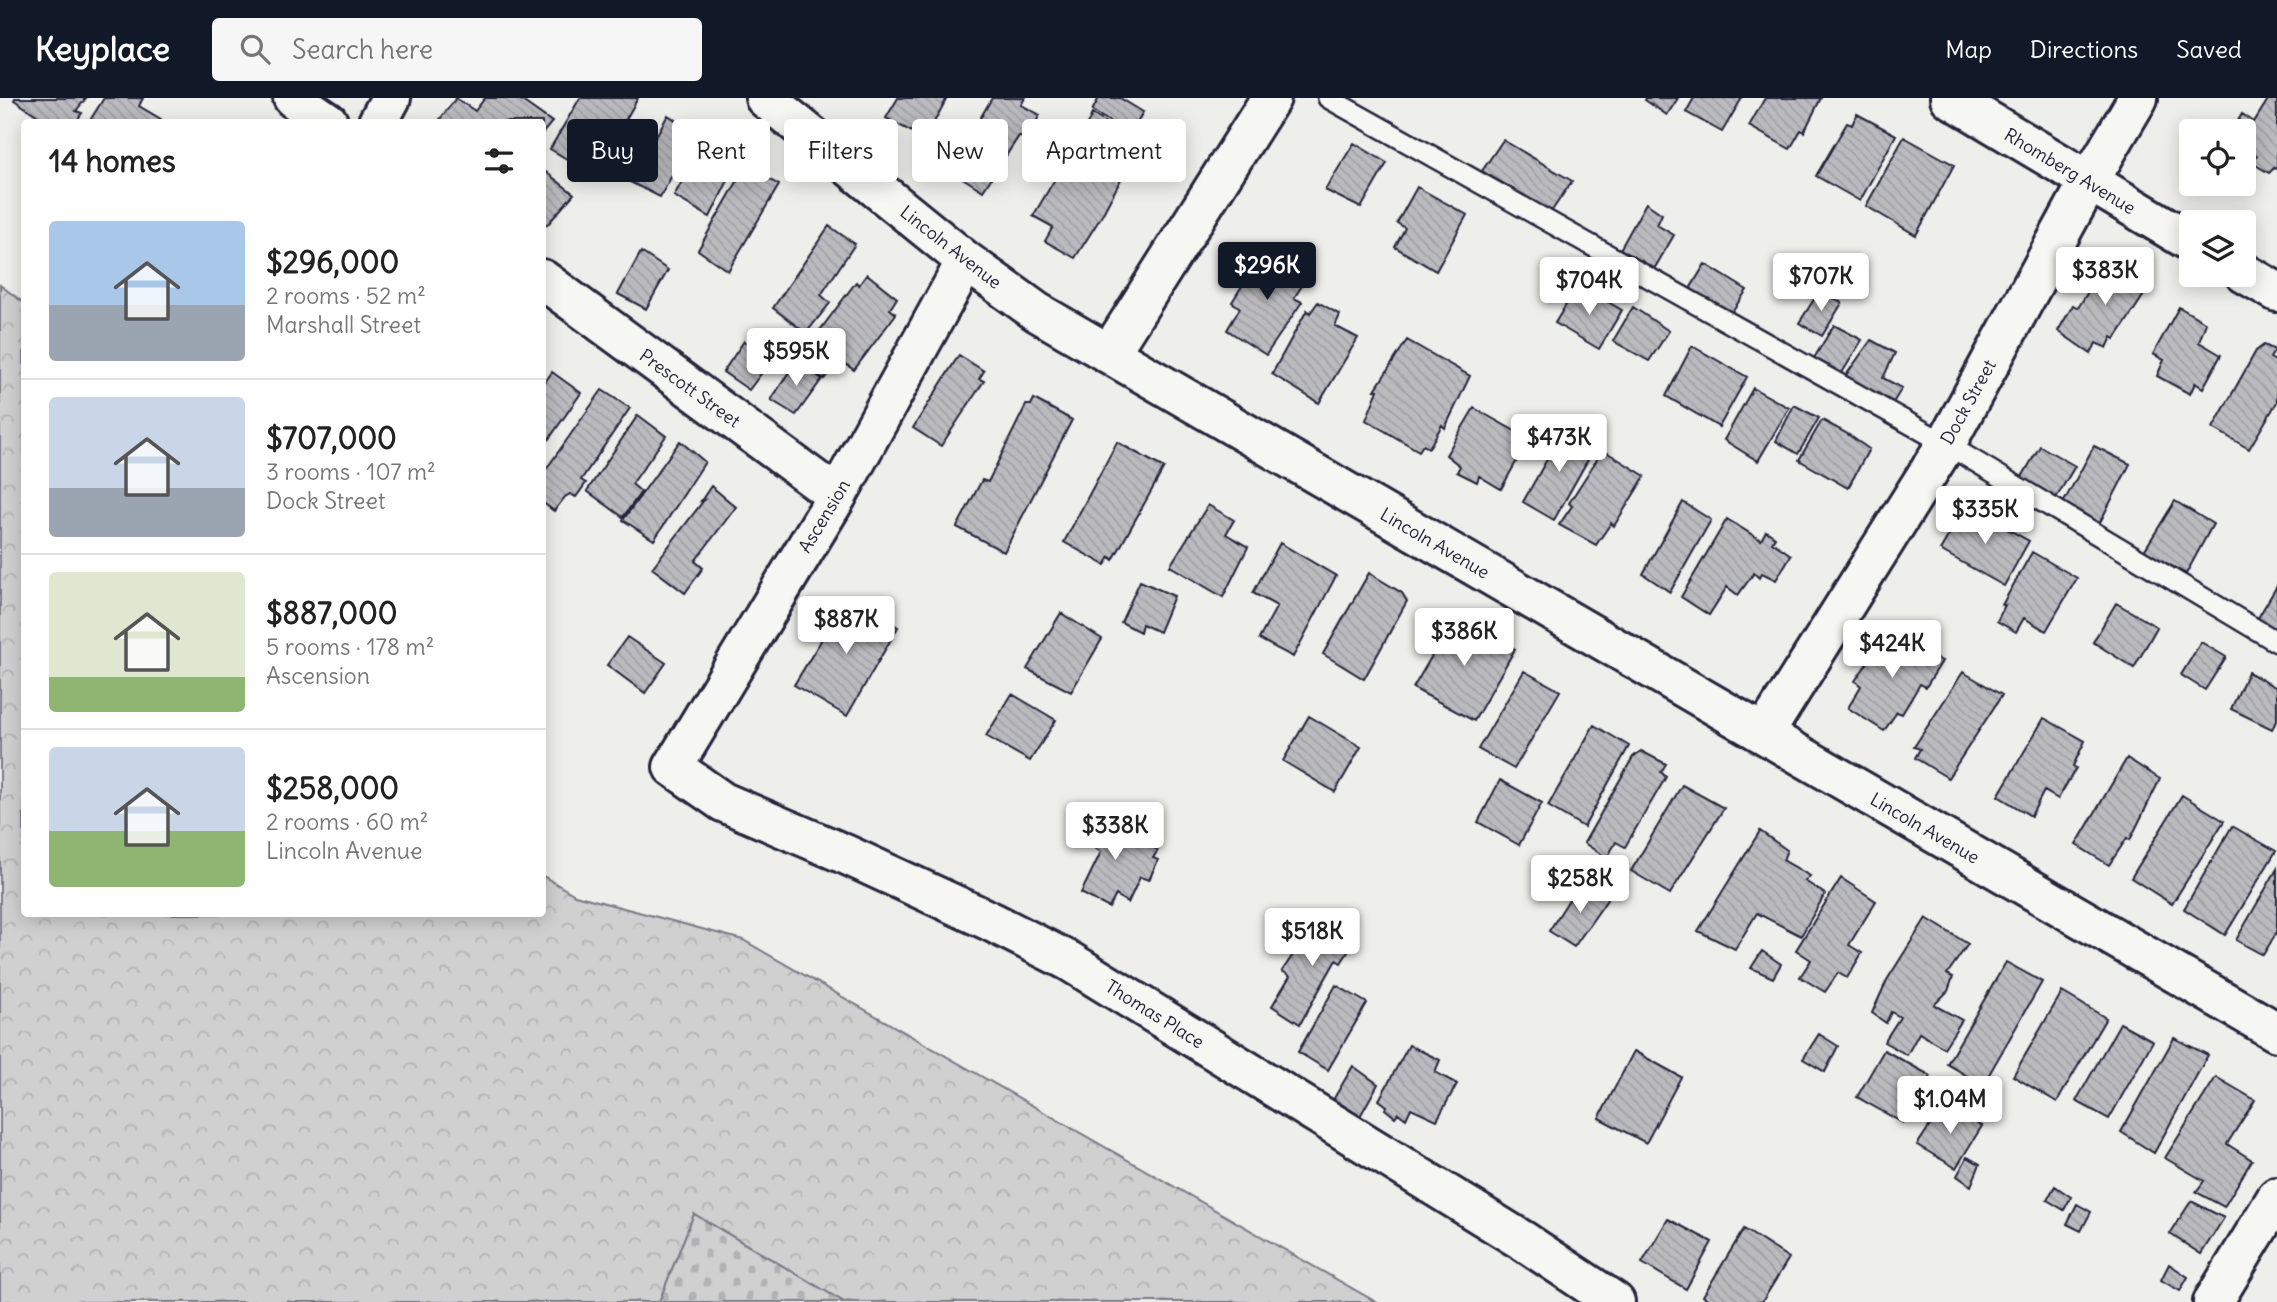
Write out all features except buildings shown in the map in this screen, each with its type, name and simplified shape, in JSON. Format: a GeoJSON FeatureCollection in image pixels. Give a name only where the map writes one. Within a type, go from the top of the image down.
{"type":"FeatureCollection","features":[{"type":"Feature","properties":{"kind":"street"},"geometry":{"type":"LineString","coordinates":[[293,98],[324,119]]}},
{"type":"Feature","properties":{"kind":"street"},"geometry":{"type":"LineString","coordinates":[[380,119],[391,98]]}},
{"type":"Feature","properties":{"kind":"street","name":"Lincoln Avenue"},"geometry":{"type":"LineString","coordinates":[[765,98],[966,261],[1037,312],[2277,1032]]}},
{"type":"Feature","properties":{"kind":"street"},"geometry":{"type":"LineString","coordinates":[[1109,354],[1271,98]]}},
{"type":"Feature","properties":{"kind":"street","name":"Rhomberg Avenue"},"geometry":{"type":"LineString","coordinates":[[1950,98],[2179,235]]}},
{"type":"Feature","properties":{"kind":"street","name":"Dock Street"},"geometry":{"type":"LineString","coordinates":[[1763,734],[1946,444],[2088,183],[2138,98]]}},
{"type":"Feature","properties":{"kind":"street","name":"Ascension"},"geometry":{"type":"LineString","coordinates":[[673,766],[837,496],[966,261]]}},
{"type":"Feature","properties":{"kind":"street"},"geometry":{"type":"LineString","coordinates":[[2256,280],[2277,292]]}},
{"type":"Feature","properties":{"kind":"street","name":"Prescott Street"},"geometry":{"type":"LineString","coordinates":[[546,282],[837,496]]}},
{"type":"Feature","properties":{"kind":"street","name":"Thomas Place"},"geometry":{"type":"LineString","coordinates":[[673,766],[723,802],[872,866],[1069,961],[1525,1241],[1615,1302]]}},
{"type":"Feature","properties":{"kind":"street"},"geometry":{"type":"LineString","coordinates":[[2213,1302],[2277,1197]]}},
{"type":"Feature","properties":{"kind":"lane"},"geometry":{"type":"LineString","coordinates":[[1328,98],[1946,444],[2277,642]]}},
{"type":"Feature","properties":{"kind":"green space"},"geometry":{"type":"Polygon","coordinates":[[[0,285],[21,301],[21,917],[546,917],[546,878],[575,895],[743,940],[1376,1302],[844,1302],[694,1214],[659,1302],[0,1302],[0,285]]]}},
{"type":"Feature","properties":{"kind":"green space"},"geometry":{"type":"Polygon","coordinates":[[[694,1214],[844,1302],[659,1302],[694,1214]]]}}]}
